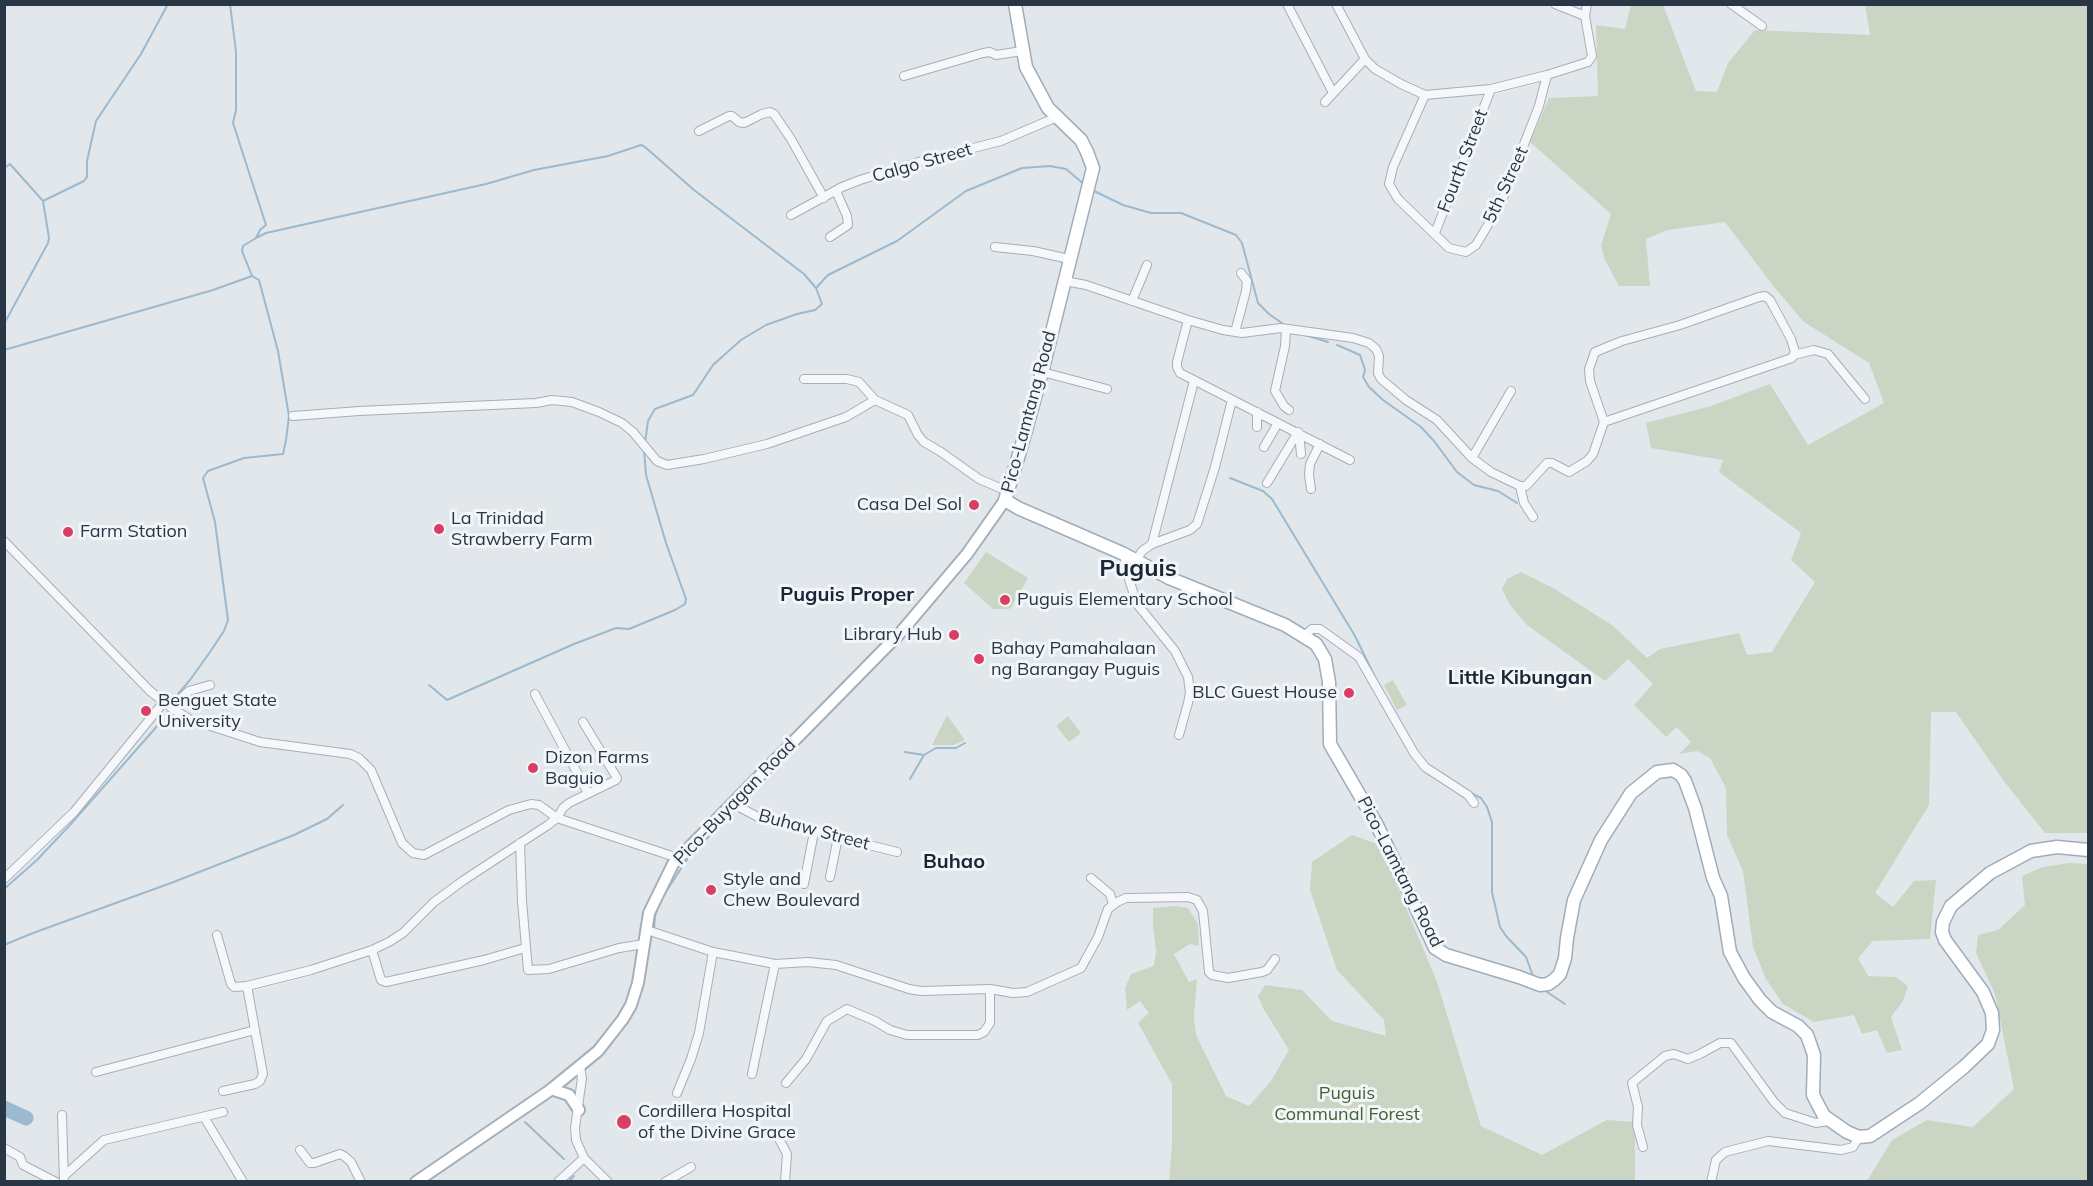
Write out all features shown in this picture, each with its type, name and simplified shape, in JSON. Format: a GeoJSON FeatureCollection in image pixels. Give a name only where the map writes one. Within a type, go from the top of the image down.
{"type":"FeatureCollection","features":[{"type":"Feature","properties":{"kind":"main road","name":"Pico-Lamtang Road"},"geometry":{"type":"LineString","coordinates":[[1015,4],[1026,67],[1048,108],[1081,141],[1093,168],[1042,372],[1006,495],[1018,508],[1124,554],[1189,587],[1266,616],[1316,644],[1325,659],[1329,682],[1330,744],[1377,825],[1435,948],[1446,955],[1539,985],[1548,984],[1554,980],[1560,974],[1565,958],[1574,900],[1594,852],[1611,822],[1631,793],[1649,777],[1665,770],[1673,770],[1681,775],[1688,788],[1713,878],[1721,896],[1730,952],[1744,978],[1760,1000],[1772,1012],[1798,1026],[1807,1035],[1814,1055],[1813,1095],[1819,1108],[1829,1121],[1859,1137]]}},
{"type":"Feature","properties":{"kind":"main road","name":"Pico-Buyagan Road"},"geometry":{"type":"LineString","coordinates":[[417,1181],[551,1089],[598,1051],[628,1011],[638,982],[650,913],[658,891],[678,858],[738,804],[901,632],[967,554],[1006,495]]}},
{"type":"Feature","properties":{"kind":"main road"},"geometry":{"type":"LineString","coordinates":[[1859,1137],[1870,1136],[1920,1103],[1989,1044],[1993,1030],[1992,1013],[1983,992],[1945,940],[1942,932],[1943,922],[1951,906],[1990,873],[2031,851],[2057,847],[2088,850]]}},
{"type":"Feature","properties":{"kind":"main road"},"geometry":{"type":"LineString","coordinates":[[551,1089],[569,1095],[579,1110]]}},
{"type":"Feature","properties":{"kind":"street"},"geometry":{"type":"LineString","coordinates":[[1287,4],[1333,93]]}},
{"type":"Feature","properties":{"kind":"street"},"geometry":{"type":"LineString","coordinates":[[1336,4],[1365,59],[1384,74],[1425,95],[1491,89],[1588,62],[1592,56],[1585,16],[1587,4]]}},
{"type":"Feature","properties":{"kind":"street"},"geometry":{"type":"LineString","coordinates":[[1556,4],[1585,16]]}},
{"type":"Feature","properties":{"kind":"street"},"geometry":{"type":"LineString","coordinates":[[1731,4],[1762,26]]}},
{"type":"Feature","properties":{"kind":"street"},"geometry":{"type":"LineString","coordinates":[[904,76],[983,53],[990,52],[996,55],[1022,51]]}},
{"type":"Feature","properties":{"kind":"street"},"geometry":{"type":"LineString","coordinates":[[1326,102],[1365,59]]}},
{"type":"Feature","properties":{"kind":"street","name":"5th Street"},"geometry":{"type":"LineString","coordinates":[[1435,233],[1449,249],[1458,252],[1466,252],[1476,245],[1501,203],[1512,179],[1539,106],[1547,75]]}},
{"type":"Feature","properties":{"kind":"street","name":"Fourth Street"},"geometry":{"type":"LineString","coordinates":[[1435,233],[1491,89]]}},
{"type":"Feature","properties":{"kind":"street"},"geometry":{"type":"LineString","coordinates":[[1425,95],[1393,167],[1389,184],[1398,199],[1435,233]]}},
{"type":"Feature","properties":{"kind":"street"},"geometry":{"type":"LineString","coordinates":[[699,131],[729,116],[744,123],[762,114],[770,112],[774,114],[816,181],[824,198]]}},
{"type":"Feature","properties":{"kind":"street","name":"Calgo Street"},"geometry":{"type":"LineString","coordinates":[[790,215],[860,180],[902,166],[1001,141],[1057,117]]}},
{"type":"Feature","properties":{"kind":"street"},"geometry":{"type":"LineString","coordinates":[[830,237],[848,225],[847,216],[836,191]]}},
{"type":"Feature","properties":{"kind":"street"},"geometry":{"type":"LineString","coordinates":[[996,247],[1034,251],[1069,259]]}},
{"type":"Feature","properties":{"kind":"street"},"geometry":{"type":"LineString","coordinates":[[1131,301],[1147,264]]}},
{"type":"Feature","properties":{"kind":"street"},"geometry":{"type":"LineString","coordinates":[[1235,332],[1246,291],[1247,281],[1241,273]]}},
{"type":"Feature","properties":{"kind":"street"},"geometry":{"type":"LineString","coordinates":[[1065,281],[1086,285],[1188,320],[1235,332],[1286,329],[1353,338],[1369,343],[1376,349],[1379,356],[1378,373],[1381,379],[1406,400],[1437,420],[1472,458],[1491,472],[1520,486],[1526,486],[1547,463],[1552,463],[1569,472],[1587,461],[1593,454],[1604,422],[1590,381],[1589,369],[1595,352],[1622,341],[1680,325],[1765,296],[1770,300],[1791,339],[1796,352],[1794,355]]}},
{"type":"Feature","properties":{"kind":"street"},"geometry":{"type":"LineString","coordinates":[[1188,320],[1177,367],[1180,373],[1350,460]]}},
{"type":"Feature","properties":{"kind":"street"},"geometry":{"type":"LineString","coordinates":[[1286,329],[1285,346],[1275,391],[1289,410]]}},
{"type":"Feature","properties":{"kind":"street"},"geometry":{"type":"LineString","coordinates":[[1604,422],[1814,350],[1828,354],[1865,399]]}},
{"type":"Feature","properties":{"kind":"street"},"geometry":{"type":"LineString","coordinates":[[1042,372],[1107,389]]}},
{"type":"Feature","properties":{"kind":"street"},"geometry":{"type":"LineString","coordinates":[[804,379],[855,380],[862,384],[875,400],[907,414],[918,435],[924,441],[1006,495]]}},
{"type":"Feature","properties":{"kind":"street"},"geometry":{"type":"LineString","coordinates":[[1152,544],[1194,381]]}},
{"type":"Feature","properties":{"kind":"street"},"geometry":{"type":"LineString","coordinates":[[1472,458],[1511,392]]}},
{"type":"Feature","properties":{"kind":"street"},"geometry":{"type":"LineString","coordinates":[[293,416],[536,403],[552,400],[572,402],[622,423],[633,432],[657,461],[667,465],[767,444],[846,417],[875,400]]}},
{"type":"Feature","properties":{"kind":"street"},"geometry":{"type":"LineString","coordinates":[[1136,561],[1142,551],[1152,544],[1195,526],[1212,477],[1232,400]]}},
{"type":"Feature","properties":{"kind":"street"},"geometry":{"type":"LineString","coordinates":[[1257,412],[1257,427]]}},
{"type":"Feature","properties":{"kind":"street"},"geometry":{"type":"LineString","coordinates":[[1264,447],[1278,423]]}},
{"type":"Feature","properties":{"kind":"street"},"geometry":{"type":"LineString","coordinates":[[1298,432],[1301,454]]}},
{"type":"Feature","properties":{"kind":"street"},"geometry":{"type":"LineString","coordinates":[[1267,483],[1298,432]]}},
{"type":"Feature","properties":{"kind":"street"},"geometry":{"type":"LineString","coordinates":[[1311,489],[1308,475],[1310,464],[1320,444]]}},
{"type":"Feature","properties":{"kind":"street"},"geometry":{"type":"LineString","coordinates":[[1520,486],[1521,496],[1533,517]]}},
{"type":"Feature","properties":{"kind":"street"},"geometry":{"type":"LineString","coordinates":[[4,541],[58,594],[105,646],[167,705],[189,719],[260,742],[335,752],[359,758],[371,770],[402,843],[413,853],[424,855],[509,810],[524,805],[539,805],[557,818],[678,858]]}},
{"type":"Feature","properties":{"kind":"street"},"geometry":{"type":"LineString","coordinates":[[1124,554],[1137,604],[1175,651],[1188,677],[1190,693],[1179,735]]}},
{"type":"Feature","properties":{"kind":"street"},"geometry":{"type":"LineString","coordinates":[[1304,636],[1312,629],[1320,629],[1359,657],[1419,760],[1425,767],[1468,795],[1474,802]]}},
{"type":"Feature","properties":{"kind":"street"},"geometry":{"type":"LineString","coordinates":[[4,879],[74,812],[167,705],[189,691],[210,685]]}},
{"type":"Feature","properties":{"kind":"street"},"geometry":{"type":"LineString","coordinates":[[535,694],[588,792]]}},
{"type":"Feature","properties":{"kind":"street"},"geometry":{"type":"LineString","coordinates":[[217,935],[231,984],[234,987],[247,986],[311,970],[372,950],[403,933],[434,902],[557,818],[568,803],[614,782],[617,777],[583,722]]}},
{"type":"Feature","properties":{"kind":"street","name":"Buhaw Street"},"geometry":{"type":"LineString","coordinates":[[738,804],[758,817],[897,852]]}},
{"type":"Feature","properties":{"kind":"street"},"geometry":{"type":"LineString","coordinates":[[804,884],[814,832]]}},
{"type":"Feature","properties":{"kind":"street"},"geometry":{"type":"LineString","coordinates":[[830,877],[838,837]]}},
{"type":"Feature","properties":{"kind":"street"},"geometry":{"type":"LineString","coordinates":[[520,843],[527,969],[530,971],[549,969],[619,948],[644,944]]}},
{"type":"Feature","properties":{"kind":"street"},"geometry":{"type":"LineString","coordinates":[[1091,878],[1110,894],[1113,904]]}},
{"type":"Feature","properties":{"kind":"street"},"geometry":{"type":"LineString","coordinates":[[646,930],[713,952],[776,964],[808,962],[836,965],[888,983],[921,991],[990,989],[1013,993],[1027,992],[1081,968],[1098,937],[1104,916],[1113,904],[1126,898],[1195,898],[1203,911],[1209,972],[1212,975],[1228,978],[1262,972],[1267,970],[1275,959]]}},
{"type":"Feature","properties":{"kind":"street"},"geometry":{"type":"LineString","coordinates":[[372,950],[381,980],[386,982],[484,960],[525,948]]}},
{"type":"Feature","properties":{"kind":"street"},"geometry":{"type":"LineString","coordinates":[[677,1093],[699,1033],[713,952]]}},
{"type":"Feature","properties":{"kind":"street"},"geometry":{"type":"LineString","coordinates":[[752,1074],[776,964]]}},
{"type":"Feature","properties":{"kind":"street"},"geometry":{"type":"LineString","coordinates":[[223,1091],[255,1084],[260,1081],[263,1074],[247,986]]}},
{"type":"Feature","properties":{"kind":"street"},"geometry":{"type":"LineString","coordinates":[[786,1083],[806,1059],[827,1021],[839,1012],[848,1009],[890,1030],[907,1035],[978,1035],[988,1029],[990,1023],[990,989]]}},
{"type":"Feature","properties":{"kind":"street"},"geometry":{"type":"LineString","coordinates":[[96,1072],[255,1030]]}},
{"type":"Feature","properties":{"kind":"street"},"geometry":{"type":"LineString","coordinates":[[1643,1148],[1637,1125],[1638,1107],[1632,1083],[1665,1056],[1674,1054],[1688,1059],[1720,1043],[1731,1043],[1774,1102],[1785,1113],[1816,1123],[1829,1121]]}},
{"type":"Feature","properties":{"kind":"street"},"geometry":{"type":"LineString","coordinates":[[580,1067],[582,1078],[575,1128],[576,1140],[584,1158],[608,1182]]}},
{"type":"Feature","properties":{"kind":"street"},"geometry":{"type":"LineString","coordinates":[[64,1179],[104,1140],[223,1112]]}},
{"type":"Feature","properties":{"kind":"street"},"geometry":{"type":"LineString","coordinates":[[62,1115],[64,1179]]}},
{"type":"Feature","properties":{"kind":"street"},"geometry":{"type":"LineString","coordinates":[[204,1117],[243,1182]]}},
{"type":"Feature","properties":{"kind":"street"},"geometry":{"type":"LineString","coordinates":[[776,1133],[787,1154],[785,1182]]}},
{"type":"Feature","properties":{"kind":"street"},"geometry":{"type":"LineString","coordinates":[[1711,1182],[1716,1160],[1725,1152],[1768,1141],[1841,1150],[1854,1147],[1859,1137]]}},
{"type":"Feature","properties":{"kind":"street"},"geometry":{"type":"LineString","coordinates":[[4,1148],[20,1157],[22,1165],[56,1182]]}},
{"type":"Feature","properties":{"kind":"street"},"geometry":{"type":"LineString","coordinates":[[300,1150],[310,1163],[314,1164],[334,1155],[344,1156],[351,1162],[361,1182]]}},
{"type":"Feature","properties":{"kind":"street"},"geometry":{"type":"LineString","coordinates":[[558,1182],[584,1158]]}},
{"type":"Feature","properties":{"kind":"street"},"geometry":{"type":"LineString","coordinates":[[665,1182],[691,1167]]}},
{"type":"Feature","properties":{"kind":"green space"},"geometry":{"type":"Polygon","coordinates":[[[1631,5],[1663,5],[1696,91],[1717,92],[1728,63],[1755,30],[1870,35],[1865,5],[2088,5],[2088,833],[2045,833],[2003,780],[1956,712],[1931,712],[1929,805],[1875,893],[1893,907],[1914,881],[1936,880],[1930,939],[1873,941],[1858,958],[1868,976],[1896,977],[1908,986],[1903,1001],[1891,1017],[1902,1050],[1887,1053],[1877,1030],[1862,1034],[1854,1015],[1814,1022],[1783,1004],[1766,979],[1753,947],[1743,871],[1727,835],[1726,788],[1710,758],[1697,751],[1679,754],[1691,742],[1677,727],[1666,737],[1634,705],[1653,684],[1628,659],[1605,681],[1527,625],[1510,605],[1502,589],[1507,579],[1521,572],[1553,588],[1612,625],[1647,658],[1660,649],[1739,633],[1747,655],[1772,652],[1815,582],[1791,560],[1801,533],[1719,472],[1723,460],[1651,448],[1646,423],[1711,406],[1770,384],[1808,445],[1884,403],[1869,363],[1804,322],[1774,287],[1725,222],[1668,230],[1646,239],[1650,286],[1619,286],[1604,258],[1601,245],[1611,214],[1530,142],[1549,98],[1598,96],[1596,25],[1625,29],[1631,5]]]}},
{"type":"Feature","properties":{"kind":"green space"},"geometry":{"type":"Polygon","coordinates":[[[986,552],[1028,578],[1011,608],[993,609],[964,583],[986,552]]]}},
{"type":"Feature","properties":{"kind":"green space"},"geometry":{"type":"Polygon","coordinates":[[[1393,680],[1407,705],[1397,710],[1384,685],[1393,680]]]}},
{"type":"Feature","properties":{"kind":"green space"},"geometry":{"type":"Polygon","coordinates":[[[947,715],[965,740],[953,745],[932,745],[947,715]]]}},
{"type":"Feature","properties":{"kind":"green space"},"geometry":{"type":"Polygon","coordinates":[[[1068,716],[1081,733],[1069,742],[1056,726],[1068,716]]]}},
{"type":"Feature","properties":{"kind":"green space","name":"Puguis Communal Forest"},"geometry":{"type":"Polygon","coordinates":[[[1352,835],[1380,845],[1437,982],[1481,1126],[1542,1155],[1607,1120],[1635,1122],[1635,1181],[1169,1181],[1172,1146],[1172,1084],[1138,1023],[1149,1013],[1140,1001],[1127,1010],[1125,988],[1131,974],[1154,966],[1156,951],[1153,908],[1176,906],[1188,908],[1198,924],[1199,946],[1190,944],[1174,954],[1189,982],[1197,979],[1194,1017],[1196,1035],[1226,1096],[1249,1106],[1271,1081],[1289,1050],[1258,996],[1265,985],[1302,990],[1332,1021],[1386,1036],[1384,1020],[1337,970],[1310,890],[1312,862],[1352,835]]]}},
{"type":"Feature","properties":{"kind":"green space"},"geometry":{"type":"Polygon","coordinates":[[[2069,863],[2088,864],[2088,1181],[1867,1181],[1892,1140],[1927,1120],[1973,1127],[2014,1089],[1995,994],[1976,953],[1978,935],[1998,930],[2025,905],[2022,876],[2043,867],[2069,863]]]}},
{"type":"Feature","properties":{"kind":"waterway"},"geometry":{"type":"LineString","coordinates":[[43,201],[84,181],[87,177],[87,161],[96,121],[141,54],[168,4]]}},
{"type":"Feature","properties":{"kind":"waterway"},"geometry":{"type":"LineString","coordinates":[[230,4],[236,52],[236,110],[233,123],[266,225],[256,238]]}},
{"type":"Feature","properties":{"kind":"waterway"},"geometry":{"type":"LineString","coordinates":[[172,701],[210,652],[224,631],[228,620],[215,522],[203,478],[208,471],[244,458],[283,454],[286,440],[289,416],[278,351],[259,280],[252,276],[242,251],[243,246],[256,238],[266,233],[486,184],[534,170],[608,156],[641,145],[645,147],[694,190],[804,274],[816,288],[822,304],[815,310],[766,325],[741,340],[713,365],[693,395],[655,409],[648,421],[645,443]]}},
{"type":"Feature","properties":{"kind":"waterway"},"geometry":{"type":"LineString","coordinates":[[4,168],[10,164],[43,201],[49,238],[4,324]]}},
{"type":"Feature","properties":{"kind":"waterway"},"geometry":{"type":"LineString","coordinates":[[816,288],[828,275],[897,241],[966,191],[1022,168],[1050,166],[1066,169],[1085,185]]}},
{"type":"Feature","properties":{"kind":"waterway"},"geometry":{"type":"LineString","coordinates":[[1092,190],[1123,205],[1151,213],[1181,213],[1236,235],[1242,243],[1258,303],[1286,326]]}},
{"type":"Feature","properties":{"kind":"waterway"},"geometry":{"type":"LineString","coordinates":[[4,350],[213,290],[252,276]]}},
{"type":"Feature","properties":{"kind":"waterway"},"geometry":{"type":"LineString","coordinates":[[1302,334],[1328,342]]}},
{"type":"Feature","properties":{"kind":"waterway"},"geometry":{"type":"LineString","coordinates":[[1337,345],[1360,355],[1365,370],[1363,377],[1369,387],[1421,427],[1457,472],[1474,485],[1498,491],[1517,503]]}},
{"type":"Feature","properties":{"kind":"waterway"},"geometry":{"type":"LineString","coordinates":[[429,685],[447,700],[574,644],[616,628],[629,629],[685,604],[686,599],[666,543],[646,475],[644,449]]}},
{"type":"Feature","properties":{"kind":"waterway"},"geometry":{"type":"LineString","coordinates":[[1230,478],[1263,491],[1272,499],[1355,636],[1376,679]]}},
{"type":"Feature","properties":{"kind":"waterway"},"geometry":{"type":"LineString","coordinates":[[765,778],[883,658]]}},
{"type":"Feature","properties":{"kind":"waterway"},"geometry":{"type":"LineString","coordinates":[[4,889],[37,860],[69,826],[159,724],[162,713]]}},
{"type":"Feature","properties":{"kind":"waterway"},"geometry":{"type":"LineString","coordinates":[[905,752],[924,755],[936,748],[956,748],[965,743]]}},
{"type":"Feature","properties":{"kind":"waterway"},"geometry":{"type":"LineString","coordinates":[[910,779],[924,755]]}},
{"type":"Feature","properties":{"kind":"waterway"},"geometry":{"type":"LineString","coordinates":[[1471,793],[1481,798],[1492,822],[1492,892],[1500,927],[1526,957],[1533,976]]}},
{"type":"Feature","properties":{"kind":"waterway"},"geometry":{"type":"LineString","coordinates":[[4,945],[294,835],[327,819],[343,805]]}},
{"type":"Feature","properties":{"kind":"waterway"},"geometry":{"type":"LineString","coordinates":[[663,896],[688,858],[735,808]]}},
{"type":"Feature","properties":{"kind":"waterway"},"geometry":{"type":"LineString","coordinates":[[654,930],[659,903]]}},
{"type":"Feature","properties":{"kind":"waterway"},"geometry":{"type":"LineString","coordinates":[[1544,990],[1565,1004]]}},
{"type":"Feature","properties":{"kind":"waterway"},"geometry":{"type":"LineString","coordinates":[[4,1108],[26,1118]]}},
{"type":"Feature","properties":{"kind":"waterway"},"geometry":{"type":"LineString","coordinates":[[525,1122],[564,1159]]}},
{"type":"Feature","properties":{"kind":"waterway"},"geometry":{"type":"LineString","coordinates":[[568,1182],[574,1176]]}},
{"type":"Feature","properties":{"kind":"place","name":"Casa Del Sol"},"geometry":{"type":"Point","coordinates":[974,505]}},
{"type":"Feature","properties":{"kind":"place","name":"La Trinidad Strawberry Farm"},"geometry":{"type":"Point","coordinates":[439,529]}},
{"type":"Feature","properties":{"kind":"place","name":"Farm Station"},"geometry":{"type":"Point","coordinates":[68,532]}},
{"type":"Feature","properties":{"kind":"place","name":"Puguis Elementary School"},"geometry":{"type":"Point","coordinates":[1005,600]}},
{"type":"Feature","properties":{"kind":"place","name":"Library Hub"},"geometry":{"type":"Point","coordinates":[954,635]}},
{"type":"Feature","properties":{"kind":"place","name":"Bahay Pamahalaan ng Barangay Puguis"},"geometry":{"type":"Point","coordinates":[979,659]}},
{"type":"Feature","properties":{"kind":"place","name":"BLC Guest House"},"geometry":{"type":"Point","coordinates":[1349,693]}},
{"type":"Feature","properties":{"kind":"place","name":"Benguet State University"},"geometry":{"type":"Point","coordinates":[146,711]}},
{"type":"Feature","properties":{"kind":"place","name":"Dizon Farms Baguio"},"geometry":{"type":"Point","coordinates":[533,768]}},
{"type":"Feature","properties":{"kind":"place","name":"Style and Chew Boulevard"},"geometry":{"type":"Point","coordinates":[711,890]}},
{"type":"Feature","properties":{"kind":"place","name":"Cordillera Hospital of the Divine Grace"},"geometry":{"type":"Point","coordinates":[624,1122]}},
{"type":"Feature","properties":{"kind":"district","name":"Puguis"},"geometry":{"type":"Point","coordinates":[1138,569]}},
{"type":"Feature","properties":{"kind":"district","name":"Puguis Proper"},"geometry":{"type":"Point","coordinates":[847,595]}},
{"type":"Feature","properties":{"kind":"district","name":"Little Kibungan"},"geometry":{"type":"Point","coordinates":[1520,678]}},
{"type":"Feature","properties":{"kind":"district","name":"Buhao"},"geometry":{"type":"Point","coordinates":[954,862]}}]}
